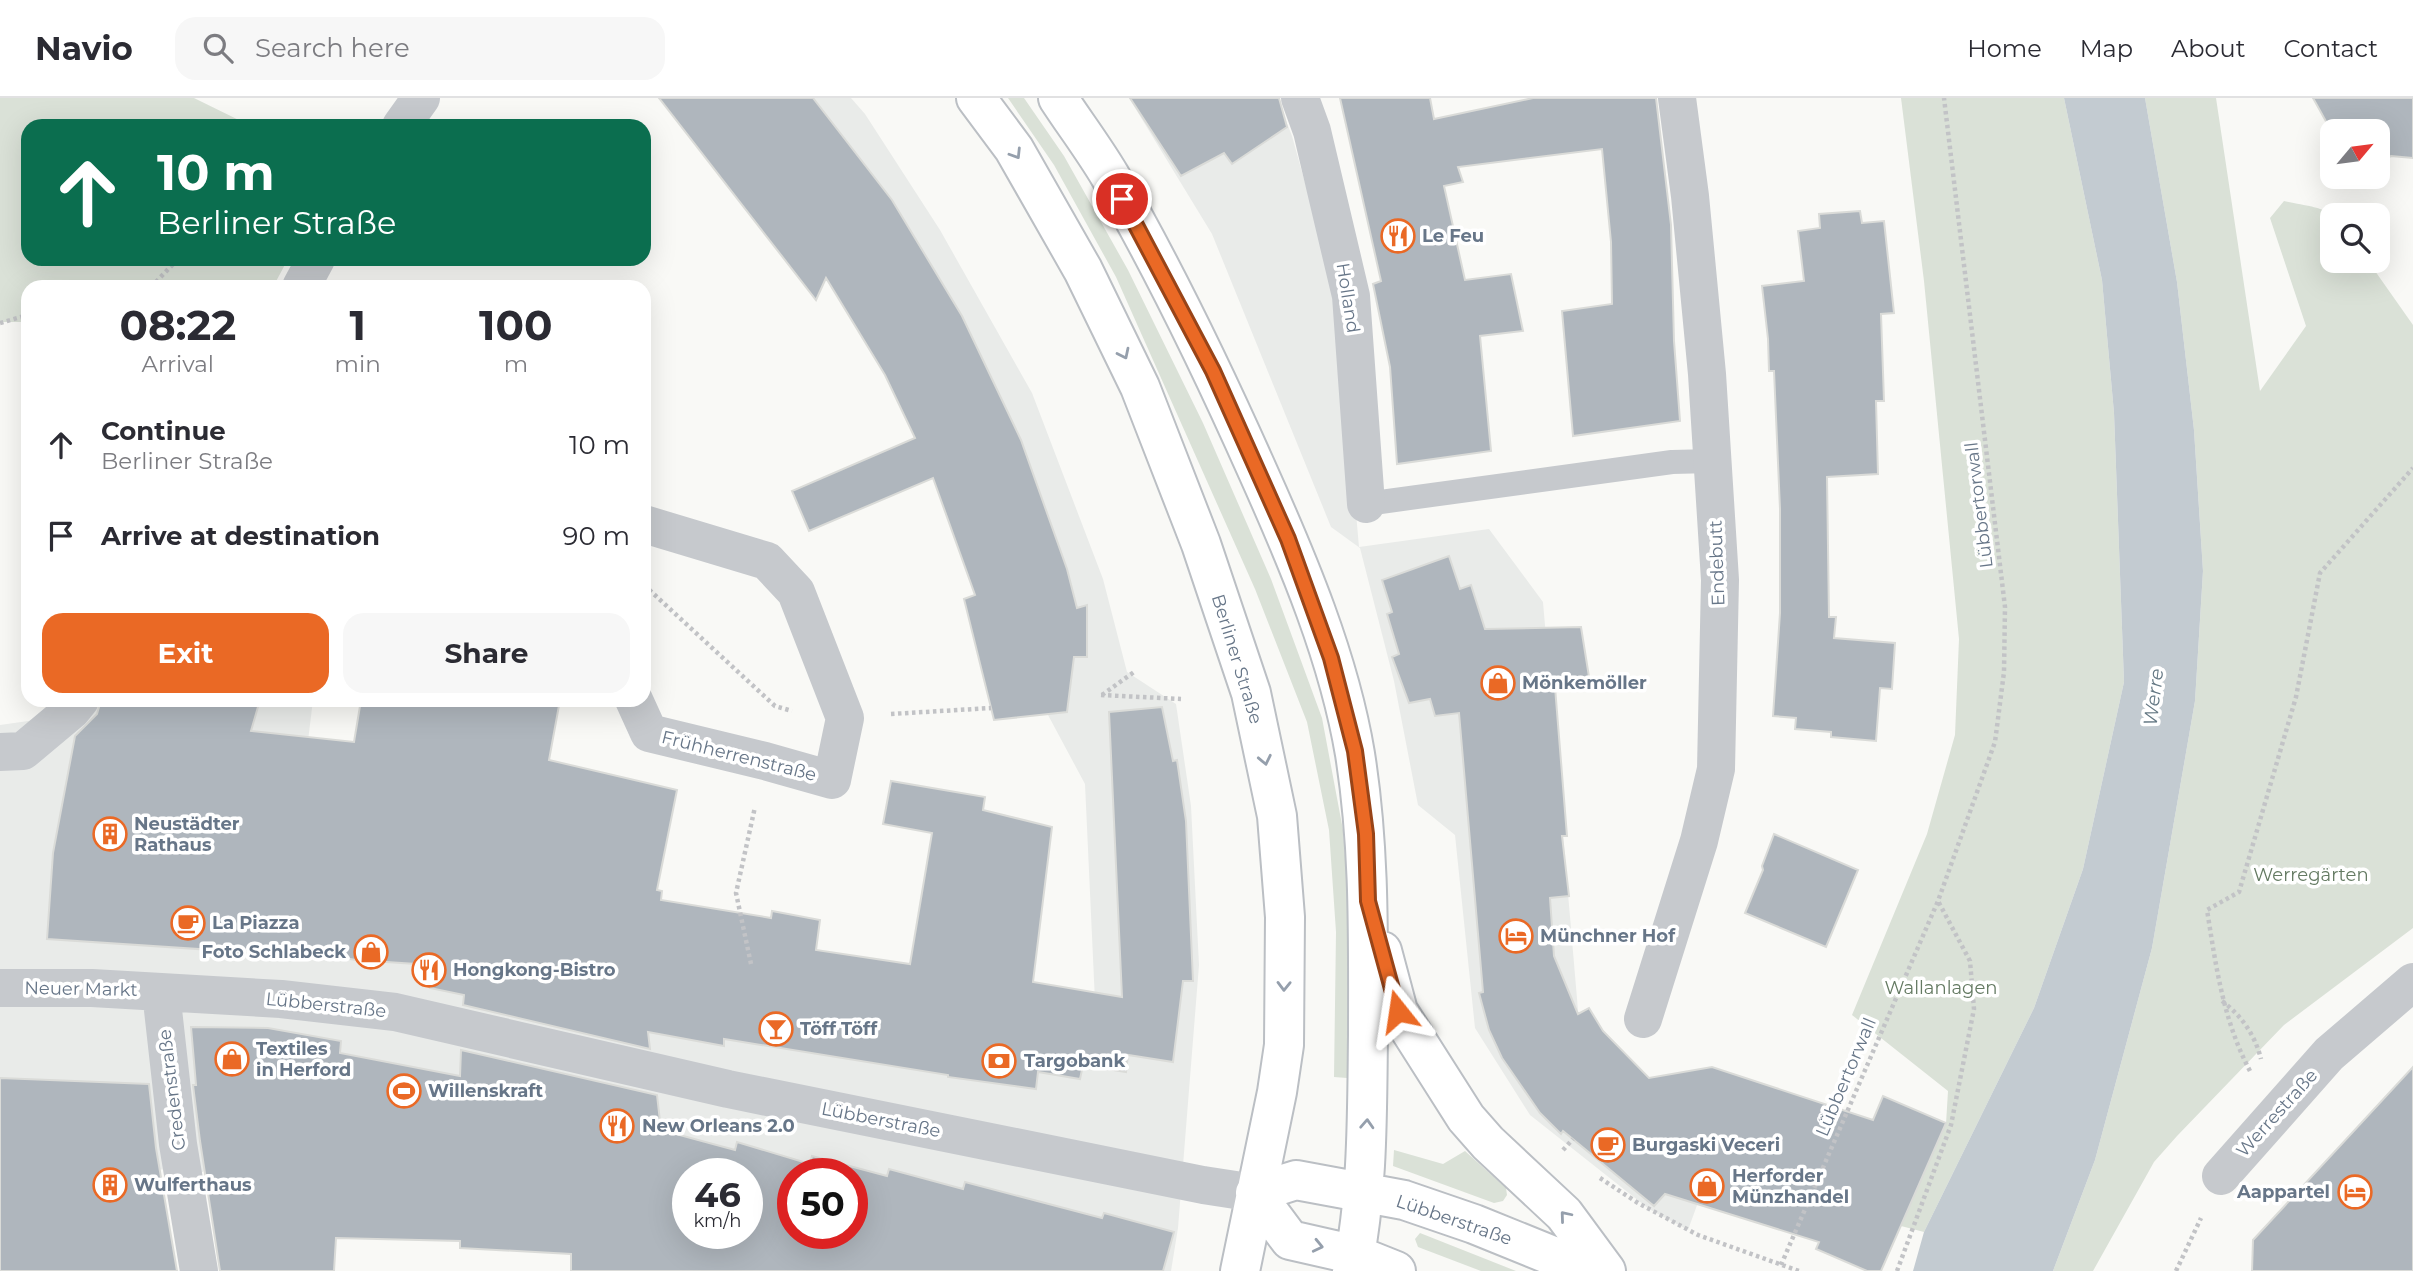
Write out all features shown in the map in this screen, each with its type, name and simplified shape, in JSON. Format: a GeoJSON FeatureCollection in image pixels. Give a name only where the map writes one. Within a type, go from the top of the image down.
{"type":"FeatureCollection","features":[{"type":"Feature","properties":{"kind":"main road","name":"Berliner Straße"},"geometry":{"type":"LineString","coordinates":[[976,98],[1014,149],[1083,270],[1140,387],[1201,544],[1251,693],[1277,816],[1285,917],[1284,1045],[1277,1093],[1240,1271]]}},
{"type":"Feature","properties":{"kind":"main road"},"geometry":{"type":"LineString","coordinates":[[1058,98],[1109,175],[1213,371],[1288,539],[1331,658],[1355,751],[1366,834],[1368,1110],[1354,1263]]}},
{"type":"Feature","properties":{"kind":"main road"},"geometry":{"type":"LineString","coordinates":[[1368,901],[1398,1011],[1466,1118],[1488,1143],[1564,1213],[1606,1271]]}},
{"type":"Feature","properties":{"kind":"main road","name":"Lübberstraße"},"geometry":{"type":"LineString","coordinates":[[1255,1193],[1296,1180],[1404,1200],[1474,1224],[1590,1271]]}},
{"type":"Feature","properties":{"kind":"main road"},"geometry":{"type":"LineString","coordinates":[[1255,1193],[1290,1240],[1354,1263],[1396,1271]]}},
{"type":"Feature","properties":{"kind":"street"},"geometry":{"type":"LineString","coordinates":[[406,119],[421,98]]}},
{"type":"Feature","properties":{"kind":"street","name":"Holland"},"geometry":{"type":"LineString","coordinates":[[1300,98],[1312,131],[1351,296],[1366,504]]}},
{"type":"Feature","properties":{"kind":"street","name":"Endebutt"},"geometry":{"type":"LineString","coordinates":[[1643,1019],[1699,841],[1716,769],[1720,580],[1707,374],[1692,210],[1677,98]]}},
{"type":"Feature","properties":{"kind":"street","name":"Frühherrenstraße"},"geometry":{"type":"LineString","coordinates":[[637,707],[649,733],[832,780],[845,718],[796,592],[767,561],[651,526]]}},
{"type":"Feature","properties":{"kind":"street"},"geometry":{"type":"LineString","coordinates":[[12,752],[74,707]]}},
{"type":"Feature","properties":{"kind":"street","name":"Werrestraße"},"geometry":{"type":"LineString","coordinates":[[2221,1176],[2329,1054],[2413,982]]}},
{"type":"Feature","properties":{"kind":"street","name":"Neuer Markt"},"geometry":{"type":"LineString","coordinates":[[0,988],[92,988],[161,992]]}},
{"type":"Feature","properties":{"kind":"street","name":"Lübberstraße"},"geometry":{"type":"LineString","coordinates":[[161,992],[281,999],[395,1012],[728,1089],[1203,1185],[1255,1193]]}},
{"type":"Feature","properties":{"kind":"street","name":"Credenstraße"},"geometry":{"type":"LineString","coordinates":[[161,992],[178,1144],[199,1271]]}},
{"type":"Feature","properties":{"kind":"lane"},"geometry":{"type":"LineString","coordinates":[[1366,504],[1672,462],[1712,461]]}},
{"type":"Feature","properties":{"kind":"path","name":"Lübbertorwall"},"geometry":{"type":"LineString","coordinates":[[1782,1265],[1938,901],[1995,742],[2004,672],[2005,620],[1944,98]]}},
{"type":"Feature","properties":{"kind":"path"},"geometry":{"type":"LineString","coordinates":[[158,280],[171,266]]}},
{"type":"Feature","properties":{"kind":"path"},"geometry":{"type":"LineString","coordinates":[[0,323],[21,317]]}},
{"type":"Feature","properties":{"kind":"path"},"geometry":{"type":"LineString","coordinates":[[2239,1050],[2222,1000],[2207,910],[2239,892],[2296,698],[2320,573],[2413,468]]}},
{"type":"Feature","properties":{"kind":"path"},"geometry":{"type":"LineString","coordinates":[[1134,672],[1101,695],[1181,699]]}},
{"type":"Feature","properties":{"kind":"path"},"geometry":{"type":"LineString","coordinates":[[751,964],[736,893],[765,761]]}},
{"type":"Feature","properties":{"kind":"path"},"geometry":{"type":"LineString","coordinates":[[1897,1271],[1951,1125],[1974,1009],[1970,961],[1938,901]]}},
{"type":"Feature","properties":{"kind":"path"},"geometry":{"type":"LineString","coordinates":[[2222,1000],[2238,1013],[2257,1046],[2275,1114]]}},
{"type":"Feature","properties":{"kind":"path"},"geometry":{"type":"LineString","coordinates":[[1571,1160],[1560,1153],[1573,1139]]}},
{"type":"Feature","properties":{"kind":"path"},"geometry":{"type":"LineString","coordinates":[[1593,1174],[1638,1203],[1698,1235],[1800,1271]]}},
{"type":"Feature","properties":{"kind":"path"},"geometry":{"type":"LineString","coordinates":[[2176,1271],[2221,1176]]}},
{"type":"Feature","properties":{"kind":"shaded area"},"geometry":{"type":"Polygon","coordinates":[[[719,98],[851,98],[865,114],[940,230],[1032,393],[1103,579],[1127,672],[1176,704],[1191,806],[1199,965],[1178,1228],[1171,1271],[649,1271],[243,1095],[203,1172],[0,1160],[0,725],[84,713],[89,707],[312,707],[286,921],[1096,1023],[1085,784],[1033,687],[924,409],[719,98]]]}},
{"type":"Feature","properties":{"kind":"shaded area"},"geometry":{"type":"Polygon","coordinates":[[[1129,98],[1277,98],[1292,136],[1337,298],[1359,547],[1489,529],[1543,602],[1581,1045],[1725,1128],[1688,1230],[1649,1209],[1530,1115],[1475,1028],[1455,835],[1418,805],[1394,681],[1360,548],[1331,527],[1212,234],[1129,98]]]}},
{"type":"Feature","properties":{"kind":"green space"},"geometry":{"type":"Polygon","coordinates":[[[0,98],[194,98],[237,119],[21,119],[21,266],[284,266],[277,280],[21,280],[21,322],[0,322],[0,98]]]}},
{"type":"Feature","properties":{"kind":"green space"},"geometry":{"type":"Polygon","coordinates":[[[1008,98],[1024,98],[1064,156],[1128,270],[1203,423],[1271,579],[1322,718],[1343,830],[1351,934],[1347,1078],[1334,1077],[1336,932],[1329,830],[1307,722],[1255,589],[1116,277],[1054,165],[1008,98]]]}},
{"type":"Feature","properties":{"kind":"green space","name":"Wallanlagen"},"geometry":{"type":"Polygon","coordinates":[[[1901,98],[2064,98],[2102,280],[2114,413],[2124,682],[2083,869],[2034,1008],[1924,1232],[1901,1226],[1946,1124],[1948,1091],[1852,1015],[1927,834],[1955,735],[1959,639],[1924,281],[1901,98]]]}},
{"type":"Feature","properties":{"kind":"green space","name":"Werregärten"},"geometry":{"type":"Polygon","coordinates":[[[2145,98],[2216,98],[2260,391],[2306,326],[2270,218],[2284,201],[2320,209],[2320,273],[2376,273],[2413,325],[2413,928],[2284,1025],[2177,1136],[2154,1162],[2093,1271],[2053,1271],[2095,1160],[2152,948],[2195,701],[2203,571],[2194,430],[2177,282],[2145,98]]]}},
{"type":"Feature","properties":{"kind":"green space"},"geometry":{"type":"Polygon","coordinates":[[[1394,1150],[1443,1164],[1465,1151],[1506,1188],[1507,1195],[1503,1201],[1494,1203],[1393,1166],[1394,1150]]]}},
{"type":"Feature","properties":{"kind":"green space"},"geometry":{"type":"Polygon","coordinates":[[[1420,1233],[1516,1271],[1481,1271],[1418,1247],[1415,1239],[1420,1233]]]}},
{"type":"Feature","properties":{"kind":"water","name":"Werre"},"geometry":{"type":"Polygon","coordinates":[[[2064,98],[2145,98],[2177,282],[2194,430],[2203,571],[2195,701],[2152,948],[2095,1160],[2053,1271],[1913,1271],[1924,1232],[2034,1008],[2083,869],[2124,682],[2114,413],[2102,280],[2064,98]]]}},
{"type":"Feature","properties":{"kind":"building"},"geometry":{"type":"Polygon","coordinates":[[[659,98],[813,98],[892,200],[962,316],[1021,440],[1067,569],[1077,608],[1087,605],[1087,657],[1074,657],[1067,712],[994,720],[964,599],[975,595],[933,478],[809,531],[792,491],[915,438],[885,375],[826,278],[816,300],[659,98]]]}},
{"type":"Feature","properties":{"kind":"building"},"geometry":{"type":"Polygon","coordinates":[[[1130,98],[1279,98],[1287,127],[1232,164],[1224,153],[1181,176],[1130,98]]]}},
{"type":"Feature","properties":{"kind":"building"},"geometry":{"type":"Polygon","coordinates":[[[1340,98],[1430,98],[1434,119],[1533,98],[1656,98],[1671,225],[1674,341],[1680,421],[1573,436],[1562,311],[1612,304],[1611,242],[1602,149],[1458,167],[1463,182],[1444,186],[1465,280],[1511,274],[1523,331],[1480,336],[1491,451],[1397,464],[1390,367],[1373,284],[1381,281],[1340,98]]]}},
{"type":"Feature","properties":{"kind":"building"},"geometry":{"type":"Polygon","coordinates":[[[2313,98],[2413,98],[2413,158],[2390,157],[2390,119],[2325,119],[2313,98]]]}},
{"type":"Feature","properties":{"kind":"building"},"geometry":{"type":"Polygon","coordinates":[[[1860,211],[1862,223],[1884,221],[1894,313],[1881,314],[1884,401],[1876,401],[1878,474],[1827,477],[1829,617],[1836,617],[1834,638],[1895,643],[1892,689],[1880,688],[1876,741],[1831,737],[1831,732],[1795,729],[1796,718],[1773,716],[1780,613],[1780,509],[1774,371],[1769,371],[1762,286],[1804,281],[1798,231],[1820,228],[1819,214],[1860,211]]]}},
{"type":"Feature","properties":{"kind":"building"},"geometry":{"type":"Polygon","coordinates":[[[1449,556],[1460,589],[1471,585],[1485,629],[1581,627],[1590,683],[1555,687],[1567,836],[1562,836],[1569,896],[1550,898],[1554,956],[1578,1014],[1589,1008],[1603,1031],[1649,1078],[1712,1067],[1873,1120],[1883,1096],[1946,1123],[1881,1271],[1867,1271],[1816,1249],[1819,1242],[1665,1194],[1654,1206],[1563,1131],[1561,1134],[1540,1113],[1502,1058],[1489,1030],[1479,993],[1483,992],[1459,713],[1435,716],[1430,699],[1409,703],[1392,657],[1399,654],[1387,614],[1392,612],[1382,580],[1449,556]]]}},
{"type":"Feature","properties":{"kind":"building"},"geometry":{"type":"Polygon","coordinates":[[[99,707],[258,707],[251,731],[354,742],[360,707],[559,707],[549,760],[677,790],[657,890],[662,891],[661,900],[771,918],[772,911],[820,920],[816,950],[910,964],[932,833],[883,824],[891,781],[985,797],[983,810],[1052,827],[1033,982],[1122,997],[1109,712],[1162,707],[1173,761],[1177,760],[1186,821],[1193,981],[1183,981],[1173,1062],[1128,1055],[1126,1072],[1083,1065],[1080,1079],[1038,1072],[1036,1089],[724,1039],[724,1046],[648,1032],[650,1049],[463,1005],[464,995],[430,988],[431,965],[356,960],[289,949],[288,955],[47,939],[53,853],[75,736],[97,714],[99,707]]]}},
{"type":"Feature","properties":{"kind":"building"},"geometry":{"type":"Polygon","coordinates":[[[1774,834],[1858,870],[1826,947],[1745,913],[1774,834]]]}},
{"type":"Feature","properties":{"kind":"building"},"geometry":{"type":"Polygon","coordinates":[[[191,1027],[268,1028],[341,1041],[340,1053],[460,1076],[461,1050],[657,1095],[661,1130],[735,1150],[737,1142],[790,1158],[777,1158],[777,1249],[868,1249],[868,1171],[887,1176],[889,1169],[963,1189],[965,1182],[1102,1218],[1104,1213],[1174,1232],[1163,1271],[571,1271],[571,1254],[460,1248],[460,1241],[336,1238],[334,1271],[220,1271],[193,1085],[196,1085],[191,1027]]]}},
{"type":"Feature","properties":{"kind":"building","name":"Aappartel"},"geometry":{"type":"Polygon","coordinates":[[[2413,1067],[2413,1271],[2252,1271],[2253,1240],[2413,1067]]]}},
{"type":"Feature","properties":{"kind":"building"},"geometry":{"type":"Polygon","coordinates":[[[0,1078],[149,1084],[156,1148],[177,1271],[0,1271],[0,1078]]]}},
{"type":"Feature","properties":{"kind":"place","name":"Le Feu"},"geometry":{"type":"Point","coordinates":[1398,236]}},
{"type":"Feature","properties":{"kind":"place","name":"Mönkemöller"},"geometry":{"type":"Point","coordinates":[1498,683]}},
{"type":"Feature","properties":{"kind":"place","name":"Neustädter Rathaus"},"geometry":{"type":"Point","coordinates":[110,834]}},
{"type":"Feature","properties":{"kind":"place","name":"La Piazza"},"geometry":{"type":"Point","coordinates":[188,923]}},
{"type":"Feature","properties":{"kind":"place","name":"Münchner Hof"},"geometry":{"type":"Point","coordinates":[1516,936]}},
{"type":"Feature","properties":{"kind":"place","name":"Foto Schlabeck"},"geometry":{"type":"Point","coordinates":[371,952]}},
{"type":"Feature","properties":{"kind":"place","name":"Hongkong-Bistro"},"geometry":{"type":"Point","coordinates":[429,970]}},
{"type":"Feature","properties":{"kind":"place","name":"Töff Töff"},"geometry":{"type":"Point","coordinates":[776,1029]}},
{"type":"Feature","properties":{"kind":"place","name":"Textiles in Herford"},"geometry":{"type":"Point","coordinates":[232,1059]}},
{"type":"Feature","properties":{"kind":"place","name":"Targobank"},"geometry":{"type":"Point","coordinates":[999,1061]}},
{"type":"Feature","properties":{"kind":"place","name":"Willenskraft"},"geometry":{"type":"Point","coordinates":[404,1091]}},
{"type":"Feature","properties":{"kind":"place","name":"New Orleans 2.0"},"geometry":{"type":"Point","coordinates":[617,1126]}},
{"type":"Feature","properties":{"kind":"place","name":"Burgaski Veceri"},"geometry":{"type":"Point","coordinates":[1608,1145]}},
{"type":"Feature","properties":{"kind":"place","name":"Wulferthaus"},"geometry":{"type":"Point","coordinates":[110,1185]}},
{"type":"Feature","properties":{"kind":"place","name":"Herforder Münzhandel"},"geometry":{"type":"Point","coordinates":[1707,1186]}},
{"type":"Feature","properties":{"kind":"place","name":"Aappartel"},"geometry":{"type":"Point","coordinates":[2355,1192]}},
{"type":"Feature","properties":{"kind":"route"},"geometry":{"type":"LineString","coordinates":[[1122,199],[1213,371],[1288,539],[1331,658],[1355,751],[1366,834],[1368,901],[1398,1011]]}}]}
